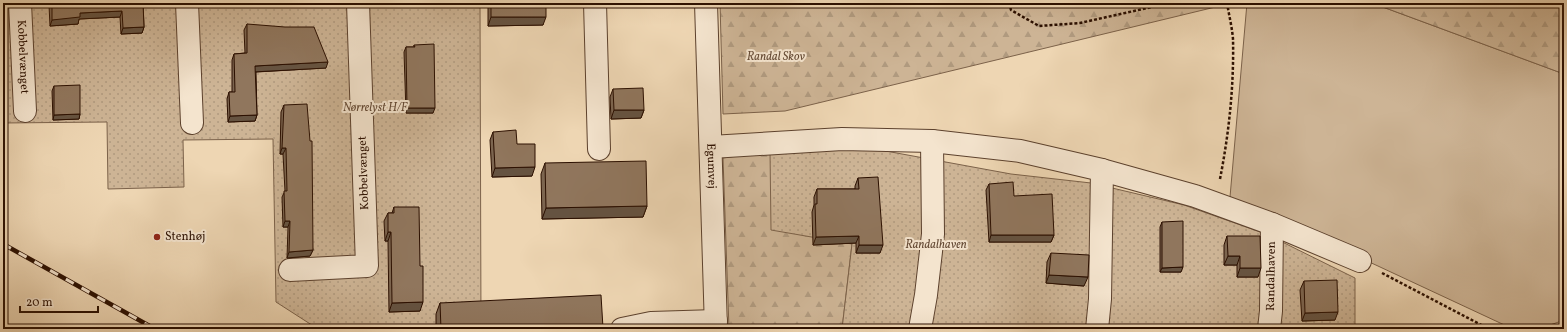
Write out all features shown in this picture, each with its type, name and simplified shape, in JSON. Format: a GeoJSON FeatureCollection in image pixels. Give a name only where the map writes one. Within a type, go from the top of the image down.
{"type":"FeatureCollection","features":[{"type":"Feature","properties":{"kind":"street","name":"Kobbelvænget"},"geometry":{"type":"LineString","coordinates":[[20,3],[25,111]]}},
{"type":"Feature","properties":{"kind":"street"},"geometry":{"type":"LineString","coordinates":[[187,3],[192,123]]}},
{"type":"Feature","properties":{"kind":"street","name":"Kobbelvænget"},"geometry":{"type":"LineString","coordinates":[[290,270],[367,266],[358,3]]}},
{"type":"Feature","properties":{"kind":"street"},"geometry":{"type":"LineString","coordinates":[[595,3],[599,149]]}},
{"type":"Feature","properties":{"kind":"street","name":"Egumvej"},"geometry":{"type":"LineString","coordinates":[[706,3],[716,325]]}},
{"type":"Feature","properties":{"kind":"street","name":"Randalhaven"},"geometry":{"type":"LineString","coordinates":[[711,147],[842,139],[932,141],[1020,151],[1102,170],[1195,196],[1272,224],[1360,261]]}},
{"type":"Feature","properties":{"kind":"street"},"geometry":{"type":"LineString","coordinates":[[920,329],[926,295],[933,234],[932,141]]}},
{"type":"Feature","properties":{"kind":"street"},"geometry":{"type":"LineString","coordinates":[[1097,329],[1100,299],[1102,170]]}},
{"type":"Feature","properties":{"kind":"street","name":"Randalhaven"},"geometry":{"type":"LineString","coordinates":[[1269,329],[1271,311],[1272,224]]}},
{"type":"Feature","properties":{"kind":"street"},"geometry":{"type":"LineString","coordinates":[[622,329],[651,323],[716,325]]}},
{"type":"Feature","properties":{"kind":"path"},"geometry":{"type":"LineString","coordinates":[[1008,3],[1011,10],[1039,26],[1080,23],[1170,3]]}},
{"type":"Feature","properties":{"kind":"path"},"geometry":{"type":"LineString","coordinates":[[1216,204],[1224,159],[1233,81],[1233,38],[1227,3]]}},
{"type":"Feature","properties":{"kind":"path"},"geometry":{"type":"LineString","coordinates":[[1360,261],[1489,329]]}},
{"type":"Feature","properties":{"kind":"path"},"geometry":{"type":"LineString","coordinates":[[1560,329],[1564,326]]}},
{"type":"Feature","properties":{"kind":"green space","name":"Nørrelyst H/F"},"geometry":{"type":"Polygon","coordinates":[[[3,3],[480,3],[481,329],[318,329],[276,302],[273,139],[183,140],[184,187],[108,189],[107,122],[3,123],[3,3]]]}},
{"type":"Feature","properties":{"kind":"green space","name":"Randal Skov"},"geometry":{"type":"Polygon","coordinates":[[[720,3],[1232,3],[785,111],[723,114],[720,3]]]}},
{"type":"Feature","properties":{"kind":"green space"},"geometry":{"type":"Polygon","coordinates":[[[1247,3],[1372,3],[1564,74],[1564,320],[1542,328],[1513,329],[1230,197],[1247,3]]]}},
{"type":"Feature","properties":{"kind":"green space"},"geometry":{"type":"Polygon","coordinates":[[[1372,3],[1564,3],[1564,74],[1372,3]]]}},
{"type":"Feature","properties":{"kind":"green space","name":"Randalhaven"},"geometry":{"type":"Polygon","coordinates":[[[853,145],[1011,174],[1091,183],[1184,205],[1266,234],[1355,278],[1355,329],[842,329],[852,244],[771,230],[770,151],[853,145]]]}},
{"type":"Feature","properties":{"kind":"green space"},"geometry":{"type":"Polygon","coordinates":[[[770,151],[852,244],[842,329],[729,329],[723,158],[770,151]]]}},
{"type":"Feature","properties":{"kind":"building"},"geometry":{"type":"Polygon","coordinates":[[[52,3],[143,3],[144,27],[123,28],[122,11],[80,13],[80,17],[52,20],[52,3]]]}},
{"type":"Feature","properties":{"kind":"building"},"geometry":{"type":"Polygon","coordinates":[[[491,3],[546,3],[546,17],[491,17],[491,3]]]}},
{"type":"Feature","properties":{"kind":"building"},"geometry":{"type":"Polygon","coordinates":[[[247,24],[285,27],[314,27],[328,62],[255,66],[257,115],[230,116],[229,92],[235,92],[234,54],[247,53],[247,24]]]}},
{"type":"Feature","properties":{"kind":"building"},"geometry":{"type":"Polygon","coordinates":[[[434,44],[435,108],[407,108],[406,47],[434,44]]]}},
{"type":"Feature","properties":{"kind":"building"},"geometry":{"type":"Polygon","coordinates":[[[80,85],[80,114],[54,115],[54,86],[80,85]]]}},
{"type":"Feature","properties":{"kind":"building"},"geometry":{"type":"Polygon","coordinates":[[[643,88],[644,110],[614,110],[613,89],[643,88]]]}},
{"type":"Feature","properties":{"kind":"building"},"geometry":{"type":"Polygon","coordinates":[[[307,104],[310,141],[312,141],[313,250],[289,252],[290,221],[285,221],[284,191],[287,191],[286,148],[282,148],[284,105],[307,104]]]}},
{"type":"Feature","properties":{"kind":"building"},"geometry":{"type":"Polygon","coordinates":[[[516,130],[517,144],[535,144],[535,167],[495,168],[493,132],[516,130]]]}},
{"type":"Feature","properties":{"kind":"building"},"geometry":{"type":"Polygon","coordinates":[[[646,161],[647,206],[546,208],[545,163],[646,161]]]}},
{"type":"Feature","properties":{"kind":"building"},"geometry":{"type":"Polygon","coordinates":[[[878,177],[883,245],[859,245],[859,236],[816,237],[815,204],[817,204],[817,189],[859,189],[858,178],[878,177]]]}},
{"type":"Feature","properties":{"kind":"building"},"geometry":{"type":"Polygon","coordinates":[[[1013,182],[1014,196],[1052,194],[1054,235],[991,235],[989,184],[1013,182]]]}},
{"type":"Feature","properties":{"kind":"building"},"geometry":{"type":"Polygon","coordinates":[[[394,207],[419,207],[420,266],[423,266],[423,302],[392,303],[391,232],[388,232],[388,213],[394,213],[394,207]]]}},
{"type":"Feature","properties":{"kind":"building"},"geometry":{"type":"Polygon","coordinates":[[[1183,221],[1183,267],[1162,268],[1162,222],[1183,221]]]}},
{"type":"Feature","properties":{"kind":"building"},"geometry":{"type":"Polygon","coordinates":[[[1227,236],[1260,236],[1261,268],[1240,268],[1240,256],[1228,256],[1227,236]]]}},
{"type":"Feature","properties":{"kind":"building"},"geometry":{"type":"Polygon","coordinates":[[[1051,253],[1089,255],[1088,277],[1049,275],[1051,253]]]}},
{"type":"Feature","properties":{"kind":"building"},"geometry":{"type":"Polygon","coordinates":[[[1337,280],[1338,312],[1305,313],[1304,281],[1337,280]]]}},
{"type":"Feature","properties":{"kind":"building"},"geometry":{"type":"Polygon","coordinates":[[[601,295],[603,328],[441,329],[440,303],[601,295]]]}},
{"type":"Feature","properties":{"kind":"building"},"geometry":{"type":"Polygon","coordinates":[[[665,326],[665,329],[645,329],[656,327],[665,326]]]}},
{"type":"Feature","properties":{"kind":"railway"},"geometry":{"type":"LineString","coordinates":[[3,244],[155,329]]}},
{"type":"Feature","properties":{"kind":"place","name":"Stenhøj"},"geometry":{"type":"Point","coordinates":[157,237]}}]}
